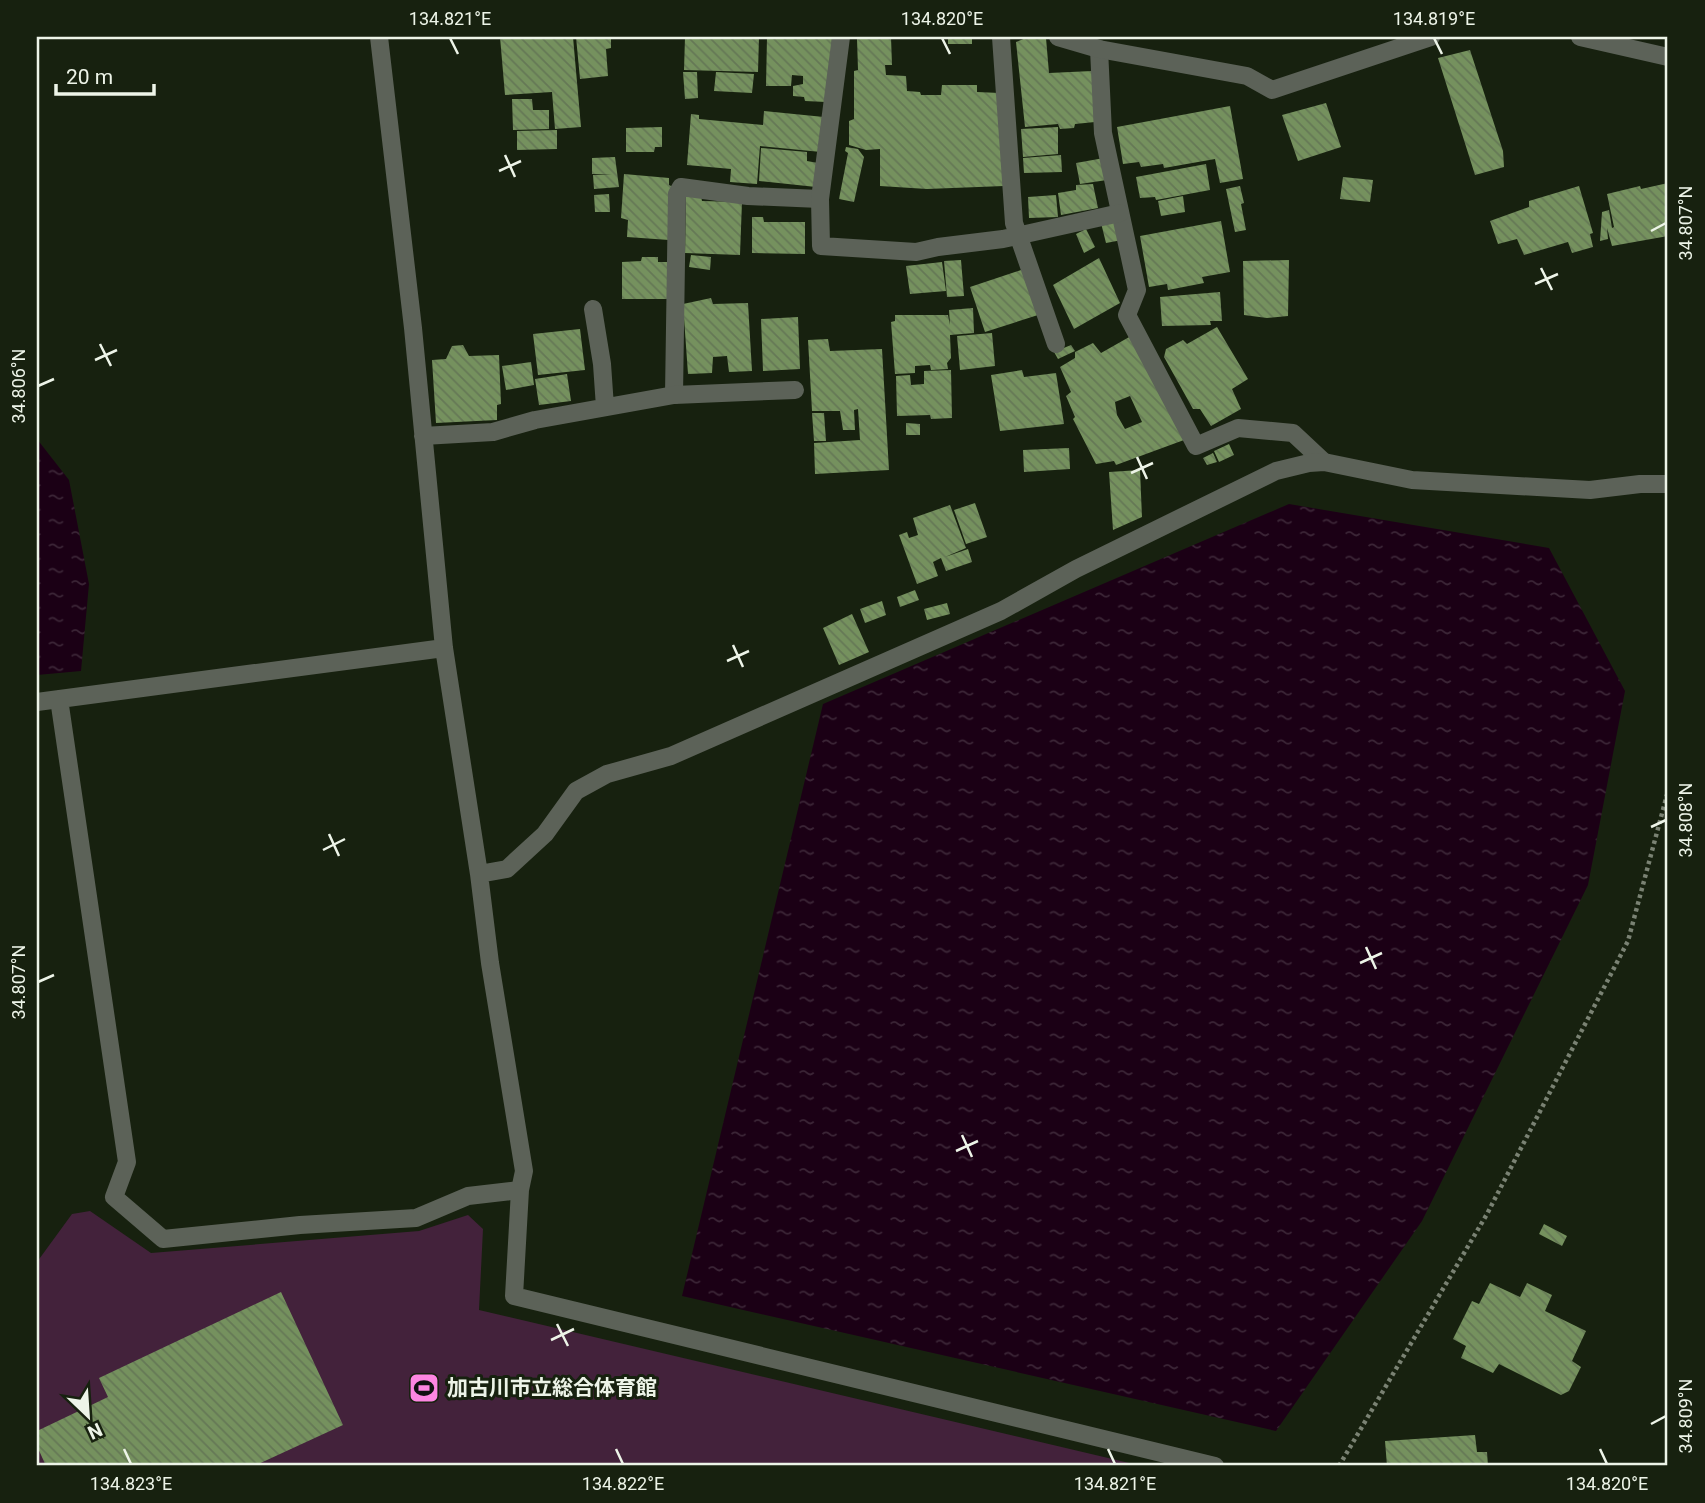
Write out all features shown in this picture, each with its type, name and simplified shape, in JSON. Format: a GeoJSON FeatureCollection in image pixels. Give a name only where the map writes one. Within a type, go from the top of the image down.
{"type":"FeatureCollection","features":[{"type":"Feature","properties":{"kind":"street"},"geometry":{"type":"LineString","coordinates":[[379,37],[412,315],[444,648],[490,963],[524,1171],[520,1190],[514,1296],[1216,1466]]}},
{"type":"Feature","properties":{"kind":"street"},"geometry":{"type":"LineString","coordinates":[[841,37],[820,199],[821,246],[916,252],[1018,236],[1120,213]]}},
{"type":"Feature","properties":{"kind":"street"},"geometry":{"type":"LineString","coordinates":[[1001,37],[1014,223],[1056,344]]}},
{"type":"Feature","properties":{"kind":"street"},"geometry":{"type":"LineString","coordinates":[[1058,37],[1099,49],[1247,76],[1272,90],[1431,37]]}},
{"type":"Feature","properties":{"kind":"street"},"geometry":{"type":"LineString","coordinates":[[1580,37],[1668,57]]}},
{"type":"Feature","properties":{"kind":"street"},"geometry":{"type":"LineString","coordinates":[[1099,49],[1103,133],[1137,290],[1127,316],[1196,446],[1238,428],[1293,433],[1324,463]]}},
{"type":"Feature","properties":{"kind":"street"},"geometry":{"type":"LineString","coordinates":[[674,395],[677,194],[681,187],[748,196],[820,199]]}},
{"type":"Feature","properties":{"kind":"street"},"geometry":{"type":"LineString","coordinates":[[593,309],[606,407]]}},
{"type":"Feature","properties":{"kind":"street"},"geometry":{"type":"LineString","coordinates":[[423,436],[493,432],[536,420],[674,395],[795,390]]}},
{"type":"Feature","properties":{"kind":"street"},"geometry":{"type":"LineString","coordinates":[[479,874],[507,869],[545,834],[576,790],[607,774],[670,756],[1002,611],[1076,569],[1276,471],[1310,463],[1324,463],[1412,480],[1590,490],[1640,484],[1668,484]]}},
{"type":"Feature","properties":{"kind":"street"},"geometry":{"type":"LineString","coordinates":[[37,702],[444,648]]}},
{"type":"Feature","properties":{"kind":"street"},"geometry":{"type":"LineString","coordinates":[[59,699],[128,1162],[114,1197],[163,1239],[300,1225],[416,1218],[468,1196],[520,1190]]}},
{"type":"Feature","properties":{"kind":"path"},"geometry":{"type":"LineString","coordinates":[[1339,1466],[1487,1214],[1628,941],[1668,791]]}},
{"type":"Feature","properties":{"kind":"shaded area","name":"加古川市立総合体育館"},"geometry":{"type":"Polygon","coordinates":[[[90,1211],[151,1253],[419,1231],[468,1215],[483,1229],[479,1310],[1142,1466],[37,1466],[37,1262],[72,1214],[90,1211]]]}},
{"type":"Feature","properties":{"kind":"water"},"geometry":{"type":"Polygon","coordinates":[[[37,439],[69,480],[89,584],[81,671],[37,675],[37,439]]]}},
{"type":"Feature","properties":{"kind":"water"},"geometry":{"type":"Polygon","coordinates":[[[1289,504],[1549,548],[1625,691],[1588,885],[1422,1221],[1276,1431],[682,1296],[823,704],[1289,504]]]}},
{"type":"Feature","properties":{"kind":"building"},"geometry":{"type":"Polygon","coordinates":[[[500,37],[573,37],[581,127],[555,129],[552,92],[505,95],[500,37]]]}},
{"type":"Feature","properties":{"kind":"building"},"geometry":{"type":"Polygon","coordinates":[[[576,37],[611,37],[611,48],[606,49],[608,76],[580,79],[576,37]]]}},
{"type":"Feature","properties":{"kind":"building"},"geometry":{"type":"Polygon","coordinates":[[[685,37],[759,37],[758,72],[684,70],[685,37]]]}},
{"type":"Feature","properties":{"kind":"building"},"geometry":{"type":"Polygon","coordinates":[[[767,37],[832,37],[831,75],[826,102],[805,101],[804,97],[793,96],[793,86],[803,84],[803,76],[792,75],[791,86],[766,86],[767,37]]]}},
{"type":"Feature","properties":{"kind":"building"},"geometry":{"type":"Polygon","coordinates":[[[891,37],[892,65],[885,65],[886,75],[906,76],[907,91],[920,92],[921,95],[941,95],[942,85],[977,85],[977,92],[1000,93],[1004,186],[927,189],[880,186],[880,149],[866,150],[849,145],[849,121],[854,119],[854,71],[858,70],[857,39],[891,37]]]}},
{"type":"Feature","properties":{"kind":"building"},"geometry":{"type":"Polygon","coordinates":[[[948,37],[972,37],[972,44],[948,44],[948,37]]]}},
{"type":"Feature","properties":{"kind":"building"},"geometry":{"type":"Polygon","coordinates":[[[1026,38],[1046,38],[1049,73],[1092,71],[1095,122],[1060,129],[1058,124],[1025,127],[1016,42],[1026,38]]]}},
{"type":"Feature","properties":{"kind":"building"},"geometry":{"type":"Polygon","coordinates":[[[1470,50],[1503,151],[1504,167],[1475,175],[1438,58],[1470,50]]]}},
{"type":"Feature","properties":{"kind":"building"},"geometry":{"type":"Polygon","coordinates":[[[683,72],[697,72],[698,98],[685,99],[683,72]]]}},
{"type":"Feature","properties":{"kind":"building"},"geometry":{"type":"Polygon","coordinates":[[[716,72],[754,74],[752,93],[714,91],[716,72]]]}},
{"type":"Feature","properties":{"kind":"building"},"geometry":{"type":"Polygon","coordinates":[[[512,99],[532,99],[533,110],[549,110],[549,129],[513,130],[512,99]]]}},
{"type":"Feature","properties":{"kind":"building"},"geometry":{"type":"Polygon","coordinates":[[[1326,103],[1341,147],[1298,161],[1282,115],[1326,103]]]}},
{"type":"Feature","properties":{"kind":"building"},"geometry":{"type":"Polygon","coordinates":[[[1230,106],[1243,179],[1220,183],[1215,159],[1164,168],[1163,164],[1141,167],[1139,162],[1123,164],[1117,127],[1230,106]]]}},
{"type":"Feature","properties":{"kind":"building"},"geometry":{"type":"Polygon","coordinates":[[[764,111],[824,117],[821,152],[760,146],[757,184],[730,182],[731,169],[687,165],[691,114],[699,115],[699,119],[763,125],[764,111]]]}},
{"type":"Feature","properties":{"kind":"building"},"geometry":{"type":"Polygon","coordinates":[[[662,127],[662,147],[655,147],[654,152],[626,152],[626,128],[662,127]]]}},
{"type":"Feature","properties":{"kind":"building"},"geometry":{"type":"Polygon","coordinates":[[[1058,127],[1058,154],[1023,157],[1021,129],[1058,127]]]}},
{"type":"Feature","properties":{"kind":"building"},"geometry":{"type":"Polygon","coordinates":[[[557,130],[557,149],[517,150],[517,131],[557,130]]]}},
{"type":"Feature","properties":{"kind":"building"},"geometry":{"type":"Polygon","coordinates":[[[846,147],[858,149],[864,157],[854,202],[839,199],[848,153],[845,151],[846,147]]]}},
{"type":"Feature","properties":{"kind":"building"},"geometry":{"type":"Polygon","coordinates":[[[761,148],[807,152],[807,161],[818,163],[816,187],[759,181],[761,148]]]}},
{"type":"Feature","properties":{"kind":"building"},"geometry":{"type":"Polygon","coordinates":[[[1061,155],[1062,172],[1024,173],[1023,158],[1061,155]]]}},
{"type":"Feature","properties":{"kind":"building"},"geometry":{"type":"Polygon","coordinates":[[[615,157],[619,187],[594,189],[593,175],[612,174],[592,174],[592,158],[615,157]]]}},
{"type":"Feature","properties":{"kind":"building"},"geometry":{"type":"Polygon","coordinates":[[[1104,158],[1107,180],[1080,184],[1076,163],[1104,158]]]}},
{"type":"Feature","properties":{"kind":"building"},"geometry":{"type":"Polygon","coordinates":[[[1206,164],[1210,190],[1156,200],[1155,197],[1140,198],[1136,177],[1206,164]]]}},
{"type":"Feature","properties":{"kind":"building"},"geometry":{"type":"Polygon","coordinates":[[[624,174],[669,178],[669,185],[673,187],[669,240],[627,237],[628,220],[621,218],[624,174]]]}},
{"type":"Feature","properties":{"kind":"building"},"geometry":{"type":"Polygon","coordinates":[[[1343,177],[1373,180],[1370,202],[1340,199],[1343,177]]]}},
{"type":"Feature","properties":{"kind":"building"},"geometry":{"type":"Polygon","coordinates":[[[1668,183],[1668,236],[1612,246],[1607,228],[1608,239],[1600,241],[1602,212],[1609,210],[1612,228],[1614,227],[1607,194],[1668,183]]]}},
{"type":"Feature","properties":{"kind":"building"},"geometry":{"type":"Polygon","coordinates":[[[1093,184],[1098,208],[1061,215],[1058,193],[1076,190],[1076,185],[1093,184]]]}},
{"type":"Feature","properties":{"kind":"building"},"geometry":{"type":"Polygon","coordinates":[[[1240,186],[1246,230],[1235,232],[1226,189],[1240,186]]]}},
{"type":"Feature","properties":{"kind":"building"},"geometry":{"type":"Polygon","coordinates":[[[1579,186],[1593,233],[1590,234],[1593,247],[1572,253],[1568,242],[1524,255],[1517,239],[1498,244],[1490,221],[1529,207],[1529,201],[1579,186]]]}},
{"type":"Feature","properties":{"kind":"building"},"geometry":{"type":"Polygon","coordinates":[[[609,194],[610,212],[595,212],[594,195],[609,194]]]}},
{"type":"Feature","properties":{"kind":"building"},"geometry":{"type":"Polygon","coordinates":[[[1056,195],[1058,217],[1029,218],[1028,197],[1056,195]]]}},
{"type":"Feature","properties":{"kind":"building"},"geometry":{"type":"Polygon","coordinates":[[[686,196],[701,196],[702,201],[742,202],[740,255],[685,253],[686,196]]]}},
{"type":"Feature","properties":{"kind":"building"},"geometry":{"type":"Polygon","coordinates":[[[1183,196],[1185,212],[1161,216],[1158,201],[1183,196]]]}},
{"type":"Feature","properties":{"kind":"building"},"geometry":{"type":"Polygon","coordinates":[[[752,217],[763,217],[764,222],[805,222],[805,254],[752,253],[752,217]]]}},
{"type":"Feature","properties":{"kind":"building"},"geometry":{"type":"Polygon","coordinates":[[[1118,220],[1122,240],[1106,243],[1101,223],[1118,220]]]}},
{"type":"Feature","properties":{"kind":"building"},"geometry":{"type":"Polygon","coordinates":[[[1221,221],[1230,272],[1202,277],[1204,283],[1168,290],[1167,284],[1149,287],[1140,236],[1221,221]]]}},
{"type":"Feature","properties":{"kind":"building"},"geometry":{"type":"Polygon","coordinates":[[[1086,229],[1095,247],[1084,253],[1076,234],[1086,229]]]}},
{"type":"Feature","properties":{"kind":"building"},"geometry":{"type":"Polygon","coordinates":[[[691,255],[711,257],[710,270],[689,267],[691,255]]]}},
{"type":"Feature","properties":{"kind":"building"},"geometry":{"type":"Polygon","coordinates":[[[642,257],[658,257],[658,262],[668,262],[668,299],[622,299],[622,262],[641,261],[642,257]]]}},
{"type":"Feature","properties":{"kind":"building"},"geometry":{"type":"Polygon","coordinates":[[[1099,258],[1120,303],[1074,329],[1053,285],[1099,258]]]}},
{"type":"Feature","properties":{"kind":"building"},"geometry":{"type":"Polygon","coordinates":[[[961,260],[964,296],[947,297],[944,261],[961,260]]]}},
{"type":"Feature","properties":{"kind":"building"},"geometry":{"type":"Polygon","coordinates":[[[1289,260],[1288,316],[1267,318],[1244,315],[1243,261],[1289,260]]]}},
{"type":"Feature","properties":{"kind":"building"},"geometry":{"type":"Polygon","coordinates":[[[942,262],[946,291],[910,294],[906,266],[942,262]]]}},
{"type":"Feature","properties":{"kind":"building"},"geometry":{"type":"Polygon","coordinates":[[[1024,269],[1038,315],[985,332],[970,287],[1024,269]]]}},
{"type":"Feature","properties":{"kind":"building"},"geometry":{"type":"Polygon","coordinates":[[[1220,292],[1222,321],[1210,321],[1211,325],[1162,326],[1160,297],[1220,292]]]}},
{"type":"Feature","properties":{"kind":"building"},"geometry":{"type":"Polygon","coordinates":[[[711,298],[713,304],[748,303],[752,371],[729,372],[727,356],[713,357],[712,373],[688,374],[683,304],[711,298]]]}},
{"type":"Feature","properties":{"kind":"building"},"geometry":{"type":"Polygon","coordinates":[[[973,308],[974,333],[950,335],[951,358],[947,363],[948,369],[931,370],[930,365],[915,366],[915,373],[895,374],[891,322],[895,321],[895,315],[948,315],[950,325],[949,310],[973,308]]]}},
{"type":"Feature","properties":{"kind":"building"},"geometry":{"type":"Polygon","coordinates":[[[798,317],[800,369],[763,371],[761,319],[798,317]]]}},
{"type":"Feature","properties":{"kind":"building"},"geometry":{"type":"Polygon","coordinates":[[[1217,327],[1248,379],[1232,389],[1241,409],[1211,426],[1200,409],[1193,409],[1164,357],[1166,349],[1183,340],[1187,344],[1217,327]]]}},
{"type":"Feature","properties":{"kind":"building"},"geometry":{"type":"Polygon","coordinates":[[[580,329],[585,370],[538,375],[533,334],[580,329]]]}},
{"type":"Feature","properties":{"kind":"building"},"geometry":{"type":"Polygon","coordinates":[[[992,333],[995,366],[960,370],[957,336],[992,333]]]}},
{"type":"Feature","properties":{"kind":"building"},"geometry":{"type":"Polygon","coordinates":[[[1131,336],[1184,440],[1116,465],[1114,461],[1096,464],[1073,419],[1075,417],[1066,396],[1071,392],[1060,367],[1075,358],[1075,352],[1093,343],[1101,353],[1131,336]],[[1130,396],[1115,402],[1117,415],[1125,429],[1142,422],[1130,396]]]}},
{"type":"Feature","properties":{"kind":"building"},"geometry":{"type":"Polygon","coordinates":[[[828,339],[830,351],[882,349],[889,470],[815,474],[814,443],[860,440],[858,409],[854,410],[855,430],[843,430],[840,411],[812,411],[808,340],[828,339]]]}},
{"type":"Feature","properties":{"kind":"building"},"geometry":{"type":"Polygon","coordinates":[[[463,345],[469,356],[499,355],[501,404],[497,405],[497,420],[436,423],[432,360],[446,359],[452,346],[463,345]]]}},
{"type":"Feature","properties":{"kind":"building"},"geometry":{"type":"Polygon","coordinates":[[[1071,345],[1075,351],[1058,359],[1054,352],[1071,345]]]}},
{"type":"Feature","properties":{"kind":"building"},"geometry":{"type":"Polygon","coordinates":[[[531,362],[534,385],[506,390],[502,366],[531,362]]]}},
{"type":"Feature","properties":{"kind":"building"},"geometry":{"type":"Polygon","coordinates":[[[951,370],[952,418],[931,419],[930,415],[897,416],[896,376],[910,375],[911,385],[924,384],[924,371],[951,370]]]}},
{"type":"Feature","properties":{"kind":"building"},"geometry":{"type":"Polygon","coordinates":[[[1022,370],[1024,377],[1056,373],[1064,424],[1000,431],[991,375],[1022,370]]]}},
{"type":"Feature","properties":{"kind":"building"},"geometry":{"type":"Polygon","coordinates":[[[567,374],[571,401],[539,405],[535,379],[567,374]]]}},
{"type":"Feature","properties":{"kind":"building"},"geometry":{"type":"Polygon","coordinates":[[[812,413],[824,413],[826,441],[814,441],[812,413]]]}},
{"type":"Feature","properties":{"kind":"building"},"geometry":{"type":"Polygon","coordinates":[[[906,423],[920,424],[920,435],[906,435],[906,423]]]}},
{"type":"Feature","properties":{"kind":"building"},"geometry":{"type":"Polygon","coordinates":[[[1229,444],[1234,455],[1219,462],[1214,451],[1229,444]]]}},
{"type":"Feature","properties":{"kind":"building"},"geometry":{"type":"Polygon","coordinates":[[[1069,448],[1070,469],[1024,472],[1023,450],[1069,448]]]}},
{"type":"Feature","properties":{"kind":"building"},"geometry":{"type":"Polygon","coordinates":[[[1213,453],[1217,462],[1207,465],[1203,458],[1213,453]]]}},
{"type":"Feature","properties":{"kind":"building"},"geometry":{"type":"Polygon","coordinates":[[[1140,470],[1142,517],[1113,530],[1109,472],[1140,470]]]}},
{"type":"Feature","properties":{"kind":"building"},"geometry":{"type":"Polygon","coordinates":[[[975,503],[987,537],[966,544],[954,510],[975,503]]]}},
{"type":"Feature","properties":{"kind":"building"},"geometry":{"type":"Polygon","coordinates":[[[950,505],[966,548],[945,557],[968,549],[972,562],[946,571],[941,558],[933,562],[938,576],[917,584],[899,535],[907,532],[909,538],[918,535],[913,518],[950,505]]]}},
{"type":"Feature","properties":{"kind":"building"},"geometry":{"type":"Polygon","coordinates":[[[915,590],[919,600],[900,607],[897,597],[915,590]]]}},
{"type":"Feature","properties":{"kind":"building"},"geometry":{"type":"Polygon","coordinates":[[[882,601],[886,615],[865,623],[860,609],[882,601]]]}},
{"type":"Feature","properties":{"kind":"building"},"geometry":{"type":"Polygon","coordinates":[[[947,603],[950,614],[927,620],[924,609],[947,603]]]}},
{"type":"Feature","properties":{"kind":"building"},"geometry":{"type":"Polygon","coordinates":[[[852,614],[869,652],[839,665],[823,628],[852,614]]]}},
{"type":"Feature","properties":{"kind":"building"},"geometry":{"type":"Polygon","coordinates":[[[1544,1224],[1567,1236],[1562,1246],[1539,1234],[1544,1224]]]}},
{"type":"Feature","properties":{"kind":"building"},"geometry":{"type":"Polygon","coordinates":[[[1490,1283],[1520,1297],[1527,1283],[1552,1295],[1545,1311],[1586,1331],[1572,1361],[1581,1367],[1569,1391],[1561,1395],[1499,1364],[1493,1373],[1461,1358],[1466,1346],[1453,1339],[1472,1301],[1479,1304],[1490,1283]]]}},
{"type":"Feature","properties":{"kind":"building"},"geometry":{"type":"Polygon","coordinates":[[[281,1292],[343,1425],[254,1466],[46,1466],[37,1446],[37,1431],[108,1397],[99,1378],[281,1292]]]}},
{"type":"Feature","properties":{"kind":"building"},"geometry":{"type":"Polygon","coordinates":[[[1475,1435],[1477,1452],[1487,1452],[1488,1466],[1387,1466],[1385,1441],[1475,1435]]]}},
{"type":"Feature","properties":{"kind":"place","name":"加古川市立総合体育館"},"geometry":{"type":"Point","coordinates":[424,1388]}}]}
